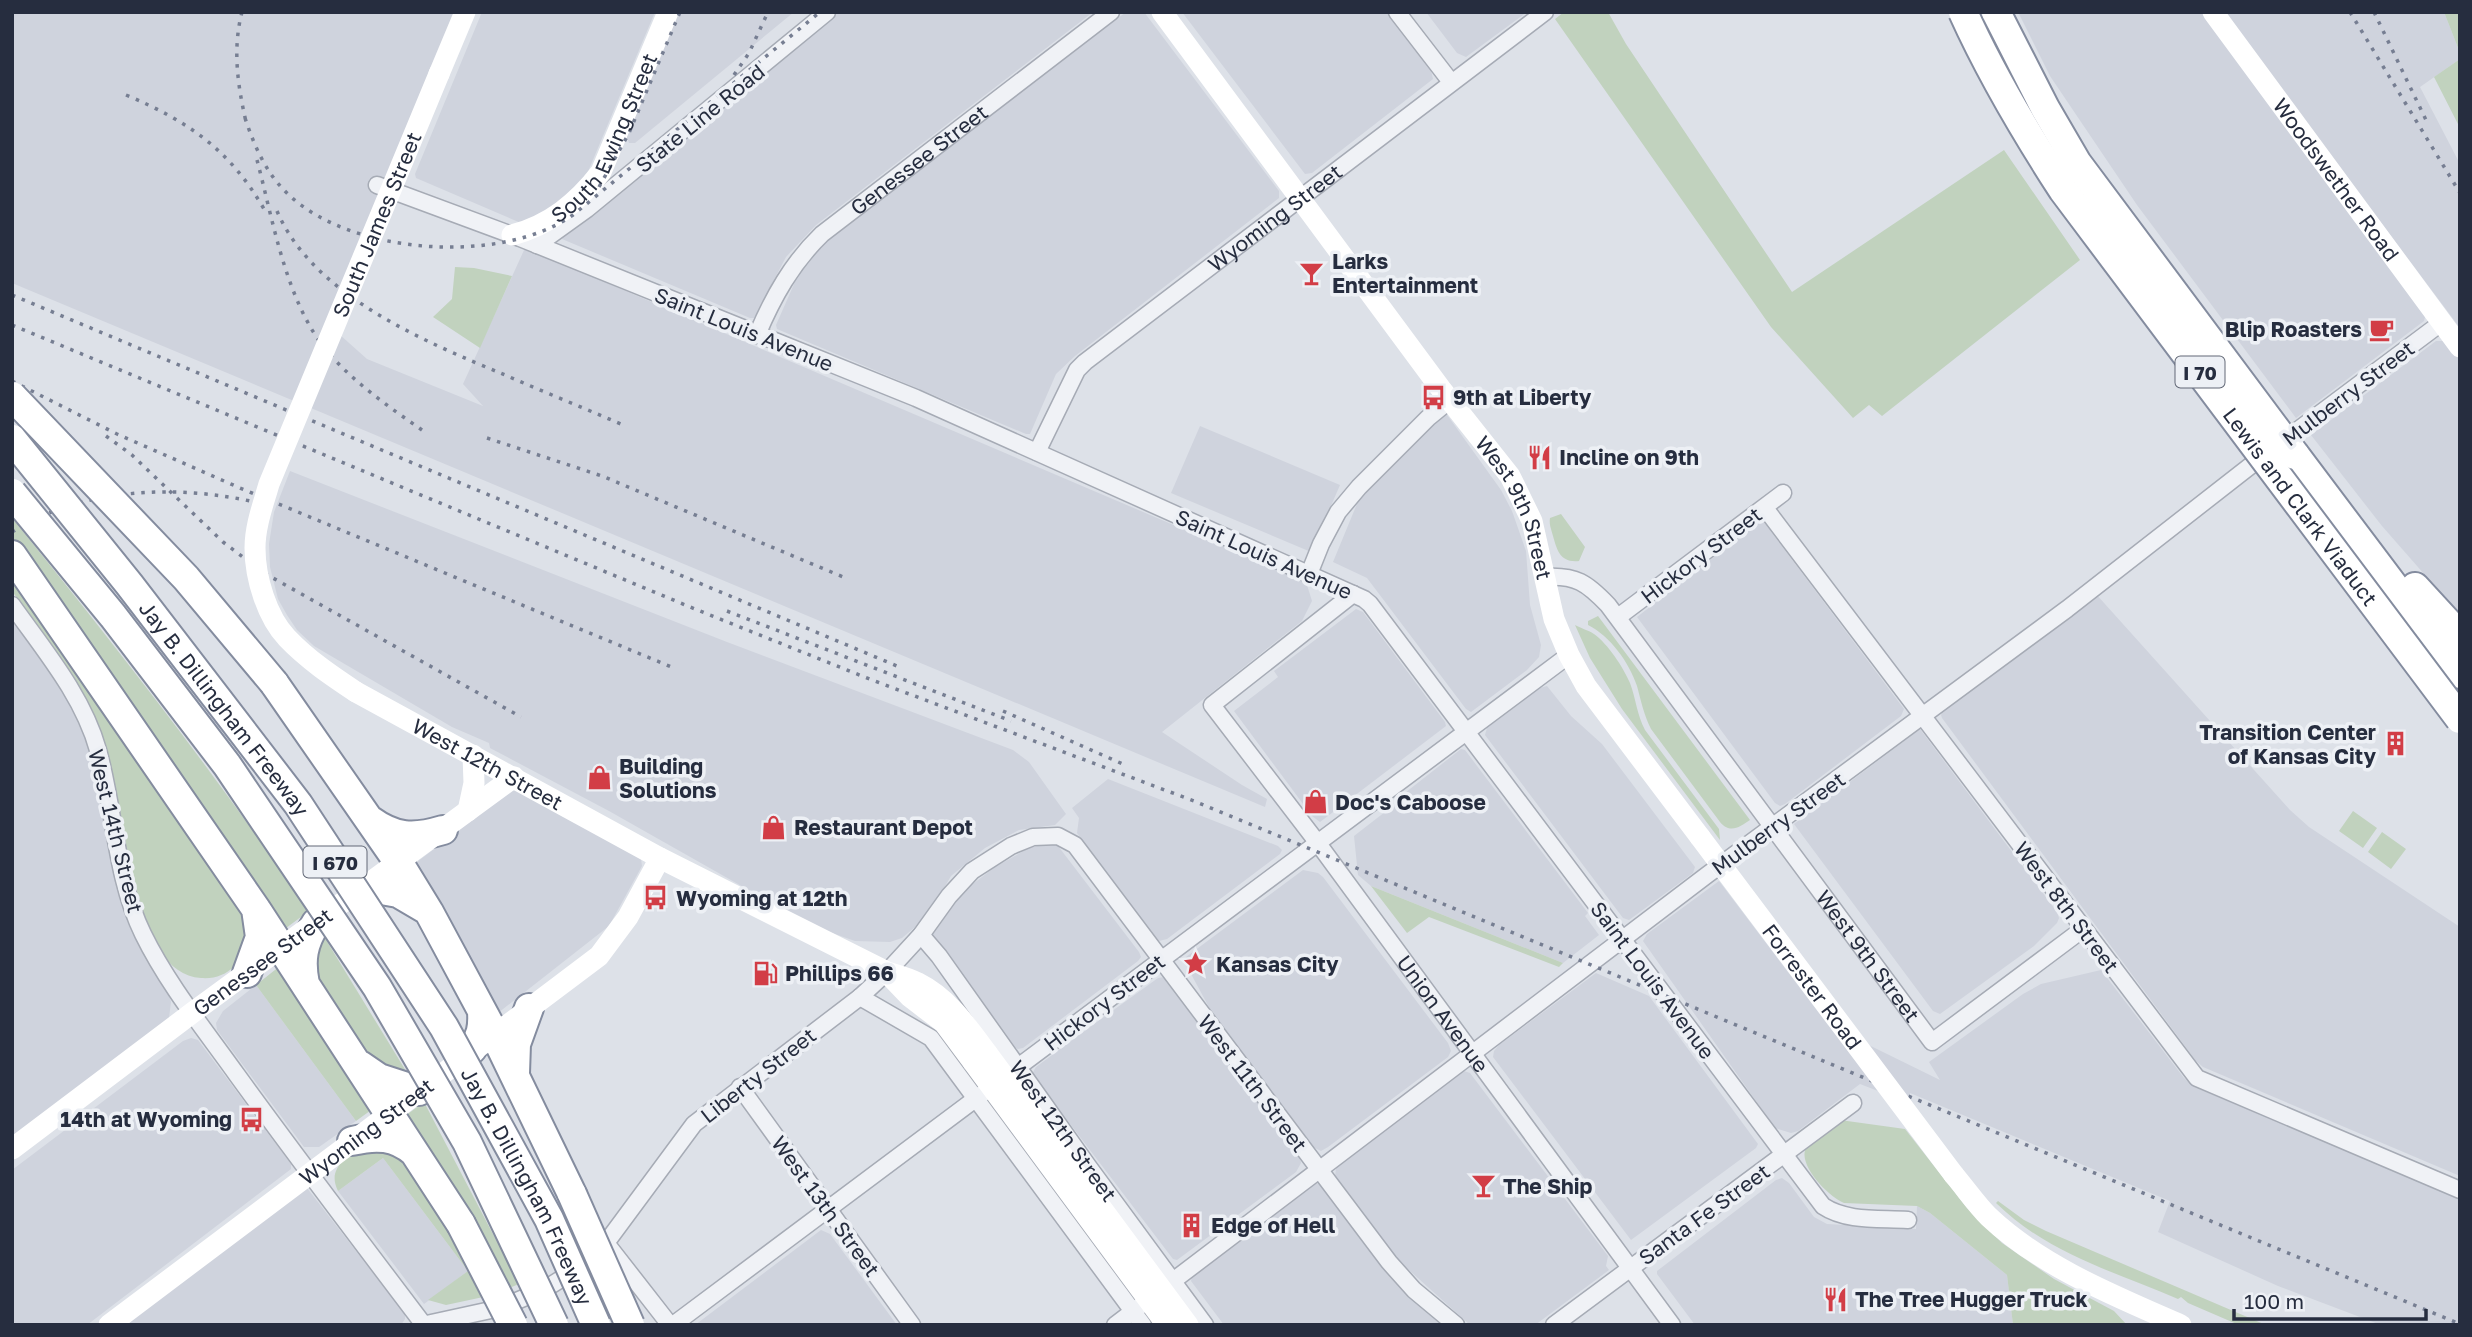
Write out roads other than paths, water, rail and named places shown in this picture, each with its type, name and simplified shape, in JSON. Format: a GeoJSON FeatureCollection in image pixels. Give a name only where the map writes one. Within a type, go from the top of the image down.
{"type":"FeatureCollection","features":[{"type":"Feature","properties":{"kind":"highway","name":"Lewis and Clark Viaduct"},"geometry":{"type":"LineString","coordinates":[[1963,12],[1983,56],[2063,190],[2449,714]]}},
{"type":"Feature","properties":{"kind":"highway","name":"Lewis and Clark Viaduct"},"geometry":{"type":"LineString","coordinates":[[1996,12],[2039,98],[2077,163],[2460,674]]}},
{"type":"Feature","properties":{"kind":"highway"},"geometry":{"type":"LineString","coordinates":[[12,396],[186,578],[274,684],[399,863],[429,912],[483,1031],[515,1076],[572,1194],[630,1325]]}},
{"type":"Feature","properties":{"kind":"highway","name":"Jay B. Dillingham Freeway"},"geometry":{"type":"LineString","coordinates":[[12,439],[129,584],[298,804],[444,1027],[549,1219],[596,1325]]}},
{"type":"Feature","properties":{"kind":"highway"},"geometry":{"type":"LineString","coordinates":[[2295,455],[2460,636]]}},
{"type":"Feature","properties":{"kind":"highway","name":"Jay B. Dillingham Freeway"},"geometry":{"type":"LineString","coordinates":[[12,493],[113,616],[227,765],[377,987],[467,1142],[554,1325]]}},
{"type":"Feature","properties":{"kind":"highway"},"geometry":{"type":"LineString","coordinates":[[12,555],[256,909],[358,1064],[461,1224],[513,1325]]}},
{"type":"Feature","properties":{"kind":"highway"},"geometry":{"type":"LineString","coordinates":[[367,818],[384,831],[403,836],[425,835],[443,830]]}},
{"type":"Feature","properties":{"kind":"highway"},"geometry":{"type":"LineString","coordinates":[[365,887],[398,893],[429,912]]}},
{"type":"Feature","properties":{"kind":"highway"},"geometry":{"type":"LineString","coordinates":[[247,973],[260,937],[256,909]]}},
{"type":"Feature","properties":{"kind":"highway"},"geometry":{"type":"LineString","coordinates":[[305,984],[302,955],[307,938],[316,923]]}},
{"type":"Feature","properties":{"kind":"highway"},"geometry":{"type":"LineString","coordinates":[[515,1076],[516,1044],[528,1008]]}},
{"type":"Feature","properties":{"kind":"highway"},"geometry":{"type":"LineString","coordinates":[[358,1064],[379,1078],[418,1091]]}},
{"type":"Feature","properties":{"kind":"highway"},"geometry":{"type":"LineString","coordinates":[[352,1141],[367,1137],[385,1137],[402,1142],[414,1152]]}},
{"type":"Feature","properties":{"kind":"main road","name":"South James Street"},"geometry":{"type":"LineString","coordinates":[[288,438],[465,12]]}},
{"type":"Feature","properties":{"kind":"main road","name":"South Ewing Street"},"geometry":{"type":"LineString","coordinates":[[512,235],[547,222],[567,208],[601,172],[668,12]]}},
{"type":"Feature","properties":{"kind":"main road","name":"West 9th Street"},"geometry":{"type":"LineString","coordinates":[[1161,12],[1450,400],[1510,476],[1532,521],[1545,577]]}},
{"type":"Feature","properties":{"kind":"main road","name":"Woodswether Road"},"geometry":{"type":"LineString","coordinates":[[2213,12],[2460,347]]}},
{"type":"Feature","properties":{"kind":"main road","name":"West 12th Street"},"geometry":{"type":"LineString","coordinates":[[288,438],[259,515],[255,548],[264,602],[286,637],[320,667],[356,692],[660,858],[887,972],[910,997],[944,1023],[980,1057],[1188,1325]]}},
{"type":"Feature","properties":{"kind":"main road","name":"Forrester Road"},"geometry":{"type":"LineString","coordinates":[[1545,577],[1554,619],[1586,686],[1954,1175],[1988,1216],[2020,1243],[2076,1276],[2169,1322]]}},
{"type":"Feature","properties":{"kind":"main road"},"geometry":{"type":"LineString","coordinates":[[468,811],[474,783],[473,755]]}},
{"type":"Feature","properties":{"kind":"main road","name":"Genessee Street"},"geometry":{"type":"LineString","coordinates":[[12,1149],[514,777]]}},
{"type":"Feature","properties":{"kind":"main road","name":"Wyoming Street"},"geometry":{"type":"LineString","coordinates":[[109,1325],[418,1091],[483,1031],[528,1008],[599,956],[628,917],[660,858]]}},
{"type":"Feature","properties":{"kind":"main road","name":"West 12th Street"},"geometry":{"type":"LineString","coordinates":[[980,1057],[1167,1325]]}},
{"type":"Feature","properties":{"kind":"street","name":"State Line Road"},"geometry":{"type":"LineString","coordinates":[[537,245],[587,209],[827,12]]}},
{"type":"Feature","properties":{"kind":"street","name":"Genessee Street"},"geometry":{"type":"LineString","coordinates":[[757,335],[784,281],[822,234],[1111,12]]}},
{"type":"Feature","properties":{"kind":"street"},"geometry":{"type":"LineString","coordinates":[[1397,12],[1451,82]]}},
{"type":"Feature","properties":{"kind":"street","name":"Wyoming Street"},"geometry":{"type":"LineString","coordinates":[[1037,452],[1077,370],[1084,362],[1545,12]]}},
{"type":"Feature","properties":{"kind":"street","name":"Saint Louis Avenue"},"geometry":{"type":"LineString","coordinates":[[377,185],[512,235],[916,398],[1370,604],[1823,1206],[1833,1213],[1848,1216],[1908,1220]]}},
{"type":"Feature","properties":{"kind":"street","name":"Mulberry Street"},"geometry":{"type":"LineString","coordinates":[[1115,1325],[1138,1318],[1173,1281],[1318,1170],[1472,1056],[1707,875],[2067,609],[2253,463],[2441,323]]}},
{"type":"Feature","properties":{"kind":"street"},"geometry":{"type":"LineString","coordinates":[[1309,575],[1338,512],[1427,418],[1450,400]]}},
{"type":"Feature","properties":{"kind":"street","name":"Hickory Street"},"geometry":{"type":"LineString","coordinates":[[1618,617],[1783,493]]}},
{"type":"Feature","properties":{"kind":"street","name":"West 8th Street"},"geometry":{"type":"LineString","coordinates":[[1765,508],[2197,1078],[2460,1190]]}},
{"type":"Feature","properties":{"kind":"street","name":"West 9th Street"},"geometry":{"type":"LineString","coordinates":[[1545,577],[1567,575],[1582,583],[1618,617],[1932,1042],[2083,929]]}},
{"type":"Feature","properties":{"kind":"street","name":"Union Avenue"},"geometry":{"type":"LineString","coordinates":[[1353,594],[1212,705],[1317,842],[1672,1325]]}},
{"type":"Feature","properties":{"kind":"street","name":"West 14th Street"},"geometry":{"type":"LineString","coordinates":[[12,605],[63,677],[83,711],[98,749],[125,886],[142,932],[192,1013],[308,1173],[423,1324]]}},
{"type":"Feature","properties":{"kind":"street","name":"Hickory Street"},"geometry":{"type":"LineString","coordinates":[[672,1325],[1569,655]]}},
{"type":"Feature","properties":{"kind":"street"},"geometry":{"type":"LineString","coordinates":[[2449,714],[2460,694]]}},
{"type":"Feature","properties":{"kind":"street","name":"Liberty Street"},"geometry":{"type":"LineString","coordinates":[[423,1324],[468,1317],[500,1308],[545,1289],[569,1274],[606,1243],[694,1124],[860,997],[921,935],[949,896],[972,871],[1011,846],[1033,837],[1058,836]]}},
{"type":"Feature","properties":{"kind":"street","name":"West 11th Street"},"geometry":{"type":"LineString","coordinates":[[1058,836],[1075,845],[1390,1262],[1414,1290],[1456,1325]]}},
{"type":"Feature","properties":{"kind":"street","name":"West 12th Street"},"geometry":{"type":"LineString","coordinates":[[921,935],[1205,1325]]}},
{"type":"Feature","properties":{"kind":"street"},"geometry":{"type":"LineString","coordinates":[[860,997],[931,1038],[1138,1318]]}},
{"type":"Feature","properties":{"kind":"street"},"geometry":{"type":"LineString","coordinates":[[998,1082],[1144,1281]]}},
{"type":"Feature","properties":{"kind":"street","name":"West 13th Street"},"geometry":{"type":"LineString","coordinates":[[740,1087],[912,1325]]}},
{"type":"Feature","properties":{"kind":"street","name":"Santa Fe Street"},"geometry":{"type":"LineString","coordinates":[[1554,1325],[1853,1102]]}},
{"type":"Feature","properties":{"kind":"street"},"geometry":{"type":"LineString","coordinates":[[606,1243],[672,1325]]}},
{"type":"Feature","properties":{"kind":"railway"},"geometry":{"type":"LineString","coordinates":[[242,12],[237,40],[237,69],[247,126]]}},
{"type":"Feature","properties":{"kind":"railway"},"geometry":{"type":"LineString","coordinates":[[599,187],[629,133],[680,12]]}},
{"type":"Feature","properties":{"kind":"railway"},"geometry":{"type":"LineString","coordinates":[[734,75],[749,53],[768,12]]}},
{"type":"Feature","properties":{"kind":"railway"},"geometry":{"type":"LineString","coordinates":[[245,118],[268,170],[290,196],[318,216],[351,231],[389,241],[469,247],[507,241],[543,231],[573,215],[820,12]]}},
{"type":"Feature","properties":{"kind":"railway"},"geometry":{"type":"LineString","coordinates":[[2350,12],[2460,193]]}},
{"type":"Feature","properties":{"kind":"railway"},"geometry":{"type":"LineString","coordinates":[[2374,12],[2426,120]]}},
{"type":"Feature","properties":{"kind":"railway"},"geometry":{"type":"LineString","coordinates":[[126,95],[169,115],[222,154],[251,188],[264,209]]}},
{"type":"Feature","properties":{"kind":"railway"},"geometry":{"type":"LineString","coordinates":[[257,160],[291,285],[313,331],[327,351],[360,384],[422,430]]}},
{"type":"Feature","properties":{"kind":"railway"},"geometry":{"type":"LineString","coordinates":[[277,211],[294,241],[317,268],[344,292],[375,312],[441,347],[623,425]]}},
{"type":"Feature","properties":{"kind":"railway"},"geometry":{"type":"LineString","coordinates":[[12,295],[897,666]]}},
{"type":"Feature","properties":{"kind":"railway"},"geometry":{"type":"LineString","coordinates":[[12,325],[695,609],[872,680],[1194,801],[2460,1324]]}},
{"type":"Feature","properties":{"kind":"railway"},"geometry":{"type":"LineString","coordinates":[[12,381],[117,434],[240,488],[674,668]]}},
{"type":"Feature","properties":{"kind":"railway"},"geometry":{"type":"LineString","coordinates":[[106,436],[132,455],[223,542],[264,573],[521,717]]}},
{"type":"Feature","properties":{"kind":"railway"},"geometry":{"type":"LineString","coordinates":[[487,438],[602,476],[848,579]]}},
{"type":"Feature","properties":{"kind":"railway"},"geometry":{"type":"LineString","coordinates":[[12,532],[69,506],[132,494],[197,493],[259,503]]}},
{"type":"Feature","properties":{"kind":"railway"},"geometry":{"type":"LineString","coordinates":[[727,611],[1011,721]]}},
{"type":"Feature","properties":{"kind":"railway"},"geometry":{"type":"LineString","coordinates":[[1003,711],[1125,765]]}},
{"type":"Feature","properties":{"kind":"place","name":"Larks Entertainment"},"geometry":{"type":"Point","coordinates":[1312,273]}},
{"type":"Feature","properties":{"kind":"place","name":"Blip Roasters"},"geometry":{"type":"Point","coordinates":[2382,329]}},
{"type":"Feature","properties":{"kind":"place","name":"9th at Liberty"},"geometry":{"type":"Point","coordinates":[1433,397]}},
{"type":"Feature","properties":{"kind":"place","name":"Incline on 9th"},"geometry":{"type":"Point","coordinates":[1539,457]}},
{"type":"Feature","properties":{"kind":"place","name":"Transition Center of Kansas City"},"geometry":{"type":"Point","coordinates":[2396,744]}},
{"type":"Feature","properties":{"kind":"place","name":"Building Solutions"},"geometry":{"type":"Point","coordinates":[599,778]}},
{"type":"Feature","properties":{"kind":"place","name":"Doc's Caboose"},"geometry":{"type":"Point","coordinates":[1315,802]}},
{"type":"Feature","properties":{"kind":"place","name":"Restaurant Depot"},"geometry":{"type":"Point","coordinates":[774,827]}},
{"type":"Feature","properties":{"kind":"place","name":"Wyoming at 12th"},"geometry":{"type":"Point","coordinates":[656,898]}},
{"type":"Feature","properties":{"kind":"place","name":"Kansas City"},"geometry":{"type":"Point","coordinates":[1196,964]}},
{"type":"Feature","properties":{"kind":"place","name":"Phillips 66"},"geometry":{"type":"Point","coordinates":[765,973]}},
{"type":"Feature","properties":{"kind":"place","name":"14th at Wyoming"},"geometry":{"type":"Point","coordinates":[252,1119]}},
{"type":"Feature","properties":{"kind":"place","name":"The Ship"},"geometry":{"type":"Point","coordinates":[1483,1186]}},
{"type":"Feature","properties":{"kind":"place","name":"Edge of Hell"},"geometry":{"type":"Point","coordinates":[1191,1225]}},
{"type":"Feature","properties":{"kind":"place","name":"The Tree Hugger Truck"},"geometry":{"type":"Point","coordinates":[1835,1299]}}]}
